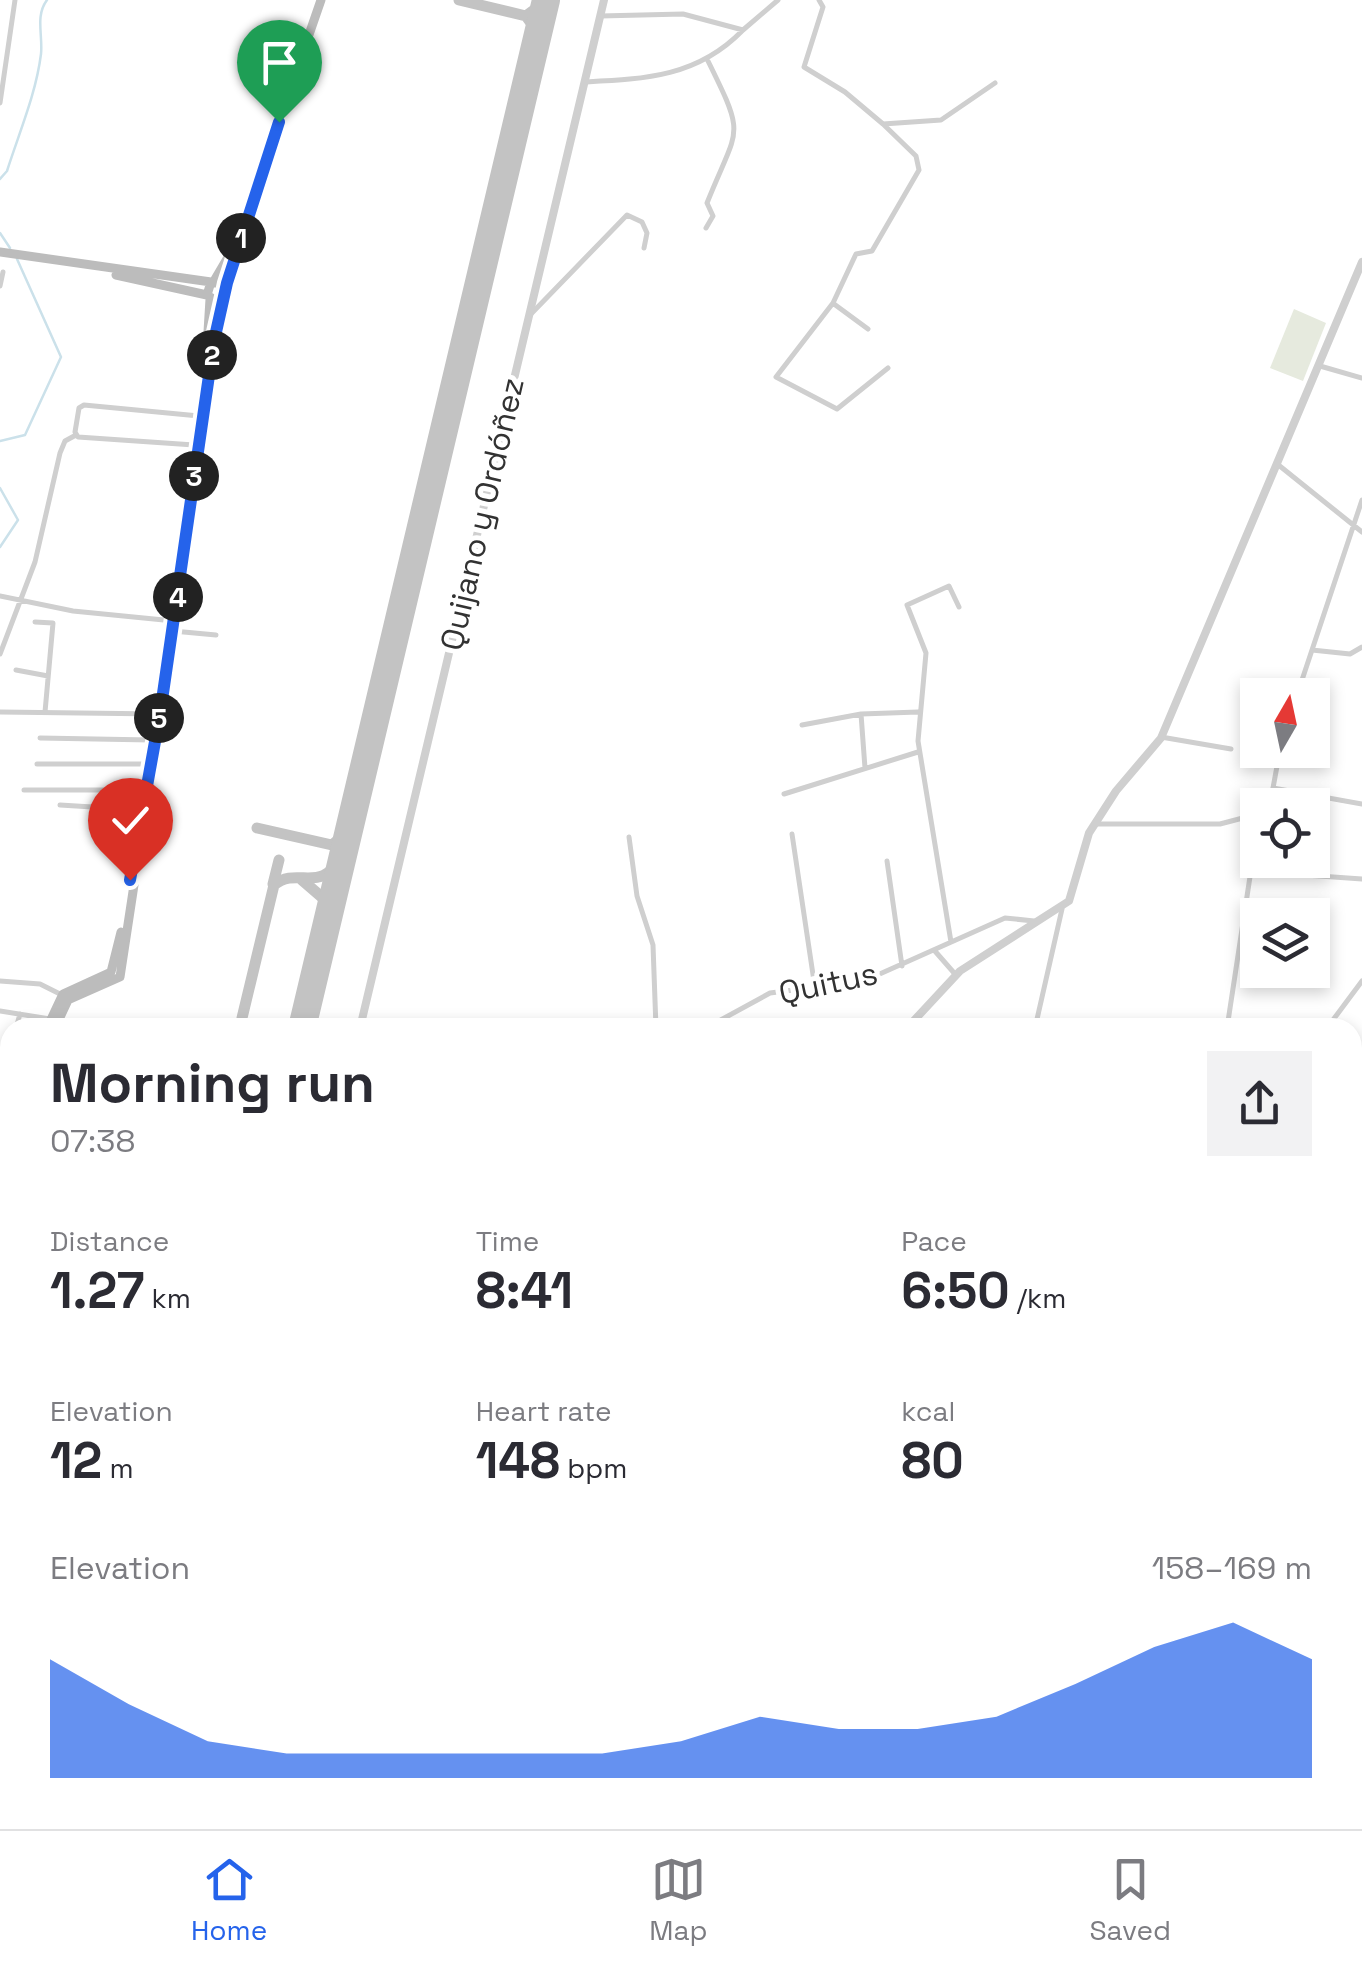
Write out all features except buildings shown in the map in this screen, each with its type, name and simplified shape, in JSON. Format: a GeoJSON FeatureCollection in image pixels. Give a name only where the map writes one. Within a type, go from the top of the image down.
{"type":"FeatureCollection","features":[{"type":"Feature","properties":{"kind":"main road"},"geometry":{"type":"LineString","coordinates":[[54,1018],[65,997],[107,980],[113,970],[133,875],[223,300],[320,0]]}},
{"type":"Feature","properties":{"kind":"main road"},"geometry":{"type":"LineString","coordinates":[[172,624],[199,416],[208,297],[212,282],[241,236]]}},
{"type":"Feature","properties":{"kind":"main road"},"geometry":{"type":"LineString","coordinates":[[0,254],[226,286]]}},
{"type":"Feature","properties":{"kind":"main road"},"geometry":{"type":"LineString","coordinates":[[48,261],[223,300]]}},
{"type":"Feature","properties":{"kind":"main road"},"geometry":{"type":"LineString","coordinates":[[133,875],[140,810],[158,714]]}},
{"type":"Feature","properties":{"kind":"street"},"geometry":{"type":"LineString","coordinates":[[0,101],[15,0]]}},
{"type":"Feature","properties":{"kind":"street","name":"Quijano y Ordóñez"},"geometry":{"type":"LineString","coordinates":[[362,1018],[604,0]]}},
{"type":"Feature","properties":{"kind":"street"},"geometry":{"type":"LineString","coordinates":[[584,82],[647,78],[708,61],[778,0]]}},
{"type":"Feature","properties":{"kind":"street"},"geometry":{"type":"LineString","coordinates":[[819,0],[822,7],[804,68],[846,92],[916,156],[921,167],[872,251],[856,254],[833,303],[777,381],[837,409],[888,368]]}},
{"type":"Feature","properties":{"kind":"street"},"geometry":{"type":"LineString","coordinates":[[600,16],[684,14],[742,30]]}},
{"type":"Feature","properties":{"kind":"street"},"geometry":{"type":"LineString","coordinates":[[0,36],[10,38]]}},
{"type":"Feature","properties":{"kind":"street"},"geometry":{"type":"LineString","coordinates":[[706,228],[713,216],[707,204],[729,158],[736,125],[734,111],[708,61]]}},
{"type":"Feature","properties":{"kind":"street"},"geometry":{"type":"LineString","coordinates":[[882,124],[941,120],[995,83]]}},
{"type":"Feature","properties":{"kind":"street"},"geometry":{"type":"LineString","coordinates":[[530,314],[627,215],[642,222],[647,232],[644,248]]}},
{"type":"Feature","properties":{"kind":"street"},"geometry":{"type":"LineString","coordinates":[[1037,1018],[1062,909],[1072,895],[1083,845],[1161,737],[1362,262]]}},
{"type":"Feature","properties":{"kind":"street"},"geometry":{"type":"LineString","coordinates":[[0,286],[2,272]]}},
{"type":"Feature","properties":{"kind":"street"},"geometry":{"type":"LineString","coordinates":[[833,303],[868,329]]}},
{"type":"Feature","properties":{"kind":"street"},"geometry":{"type":"LineString","coordinates":[[1320,366],[1362,378]]}},
{"type":"Feature","properties":{"kind":"street"},"geometry":{"type":"LineString","coordinates":[[76,435],[79,408],[84,405],[199,416]]}},
{"type":"Feature","properties":{"kind":"street"},"geometry":{"type":"LineString","coordinates":[[0,654],[22,603],[65,441],[76,435],[194,446]]}},
{"type":"Feature","properties":{"kind":"street"},"geometry":{"type":"LineString","coordinates":[[1276,462],[1351,527],[1362,532]]}},
{"type":"Feature","properties":{"kind":"street"},"geometry":{"type":"LineString","coordinates":[[1303,678],[1362,500]]}},
{"type":"Feature","properties":{"kind":"street"},"geometry":{"type":"LineString","coordinates":[[951,942],[920,751],[919,712],[926,653],[908,602],[949,586],[959,607]]}},
{"type":"Feature","properties":{"kind":"street"},"geometry":{"type":"LineString","coordinates":[[0,596],[22,603],[172,624],[216,636]]}},
{"type":"Feature","properties":{"kind":"street"},"geometry":{"type":"LineString","coordinates":[[35,622],[53,623],[45,712]]}},
{"type":"Feature","properties":{"kind":"street"},"geometry":{"type":"LineString","coordinates":[[1312,650],[1350,654],[1362,647]]}},
{"type":"Feature","properties":{"kind":"street"},"geometry":{"type":"LineString","coordinates":[[16,670],[48,676]]}},
{"type":"Feature","properties":{"kind":"street"},"geometry":{"type":"LineString","coordinates":[[0,712],[158,714]]}},
{"type":"Feature","properties":{"kind":"street"},"geometry":{"type":"LineString","coordinates":[[802,725],[861,714],[919,712]]}},
{"type":"Feature","properties":{"kind":"street"},"geometry":{"type":"LineString","coordinates":[[861,714],[865,768]]}},
{"type":"Feature","properties":{"kind":"street"},"geometry":{"type":"LineString","coordinates":[[1161,737],[1231,749]]}},
{"type":"Feature","properties":{"kind":"street"},"geometry":{"type":"LineString","coordinates":[[40,738],[151,740]]}},
{"type":"Feature","properties":{"kind":"street"},"geometry":{"type":"LineString","coordinates":[[784,794],[920,751]]}},
{"type":"Feature","properties":{"kind":"street"},"geometry":{"type":"LineString","coordinates":[[37,764],[148,764]]}},
{"type":"Feature","properties":{"kind":"street"},"geometry":{"type":"LineString","coordinates":[[1273,788],[1277,768]]}},
{"type":"Feature","properties":{"kind":"street"},"geometry":{"type":"LineString","coordinates":[[24,790],[146,790]]}},
{"type":"Feature","properties":{"kind":"street"},"geometry":{"type":"LineString","coordinates":[[1330,798],[1362,804]]}},
{"type":"Feature","properties":{"kind":"street"},"geometry":{"type":"LineString","coordinates":[[60,805],[140,810]]}},
{"type":"Feature","properties":{"kind":"street"},"geometry":{"type":"LineString","coordinates":[[1095,824],[1220,824],[1240,819]]}},
{"type":"Feature","properties":{"kind":"street"},"geometry":{"type":"LineString","coordinates":[[792,834],[815,988]]}},
{"type":"Feature","properties":{"kind":"street"},"geometry":{"type":"LineString","coordinates":[[629,838],[637,896],[653,945],[656,1018]]}},
{"type":"Feature","properties":{"kind":"street"},"geometry":{"type":"LineString","coordinates":[[887,861],[902,966]]}},
{"type":"Feature","properties":{"kind":"street"},"geometry":{"type":"LineString","coordinates":[[1330,877],[1362,880]]}},
{"type":"Feature","properties":{"kind":"street"},"geometry":{"type":"LineString","coordinates":[[1228,1018],[1247,878]]}},
{"type":"Feature","properties":{"kind":"street"},"geometry":{"type":"LineString","coordinates":[[916,1018],[956,975],[1062,909]]}},
{"type":"Feature","properties":{"kind":"street","name":"Quitus"},"geometry":{"type":"LineString","coordinates":[[728,1018],[770,993],[864,981],[1005,918],[1039,922]]}},
{"type":"Feature","properties":{"kind":"street"},"geometry":{"type":"LineString","coordinates":[[934,950],[956,975]]}},
{"type":"Feature","properties":{"kind":"street"},"geometry":{"type":"LineString","coordinates":[[0,981],[40,984],[65,997]]}},
{"type":"Feature","properties":{"kind":"street"},"geometry":{"type":"LineString","coordinates":[[1335,1018],[1362,981]]}},
{"type":"Feature","properties":{"kind":"street"},"geometry":{"type":"LineString","coordinates":[[0,1011],[31,1018]]}},
{"type":"Feature","properties":{"kind":"street"},"geometry":{"type":"LineString","coordinates":[[19,1018],[20,1014]]}},
{"type":"Feature","properties":{"kind":"shaded area"},"geometry":{"type":"Polygon","coordinates":[[[1294,309],[1326,323],[1303,381],[1270,368],[1294,309]]]}},
{"type":"Feature","properties":{"kind":"waterway"},"geometry":{"type":"LineString","coordinates":[[0,179],[7,171],[35,84],[41,54],[40,19],[47,0]]}},
{"type":"Feature","properties":{"kind":"waterway"},"geometry":{"type":"LineString","coordinates":[[0,233],[10,248]]}},
{"type":"Feature","properties":{"kind":"waterway"},"geometry":{"type":"LineString","coordinates":[[0,441],[25,435],[61,357],[17,259]]}},
{"type":"Feature","properties":{"kind":"waterway"},"geometry":{"type":"LineString","coordinates":[[0,488],[18,520],[0,547]]}},
{"type":"Feature","properties":{"kind":"taxiway"},"geometry":{"type":"LineString","coordinates":[[459,0],[526,16],[545,2]]}},
{"type":"Feature","properties":{"kind":"taxiway"},"geometry":{"type":"LineString","coordinates":[[526,16],[534,27],[535,43]]}},
{"type":"Feature","properties":{"kind":"taxiway"},"geometry":{"type":"LineString","coordinates":[[257,828],[332,845],[349,831]]}},
{"type":"Feature","properties":{"kind":"taxiway"},"geometry":{"type":"LineString","coordinates":[[242,1018],[274,885],[292,878],[326,874],[343,853]]}},
{"type":"Feature","properties":{"kind":"taxiway"},"geometry":{"type":"LineString","coordinates":[[273,884],[279,860]]}},
{"type":"Feature","properties":{"kind":"taxiway"},"geometry":{"type":"LineString","coordinates":[[302,880],[324,899],[327,924]]}},
{"type":"Feature","properties":{"kind":"taxiway"},"geometry":{"type":"LineString","coordinates":[[300,1018],[307,1006]]}},
{"type":"Feature","properties":{"kind":"runway"},"geometry":{"type":"LineString","coordinates":[[304,1018],[546,0]]}},
{"type":"Feature","properties":{"kind":"route"},"geometry":{"type":"LineString","coordinates":[[130,880],[160,714],[214,341],[249,208],[279,122]]}}]}
